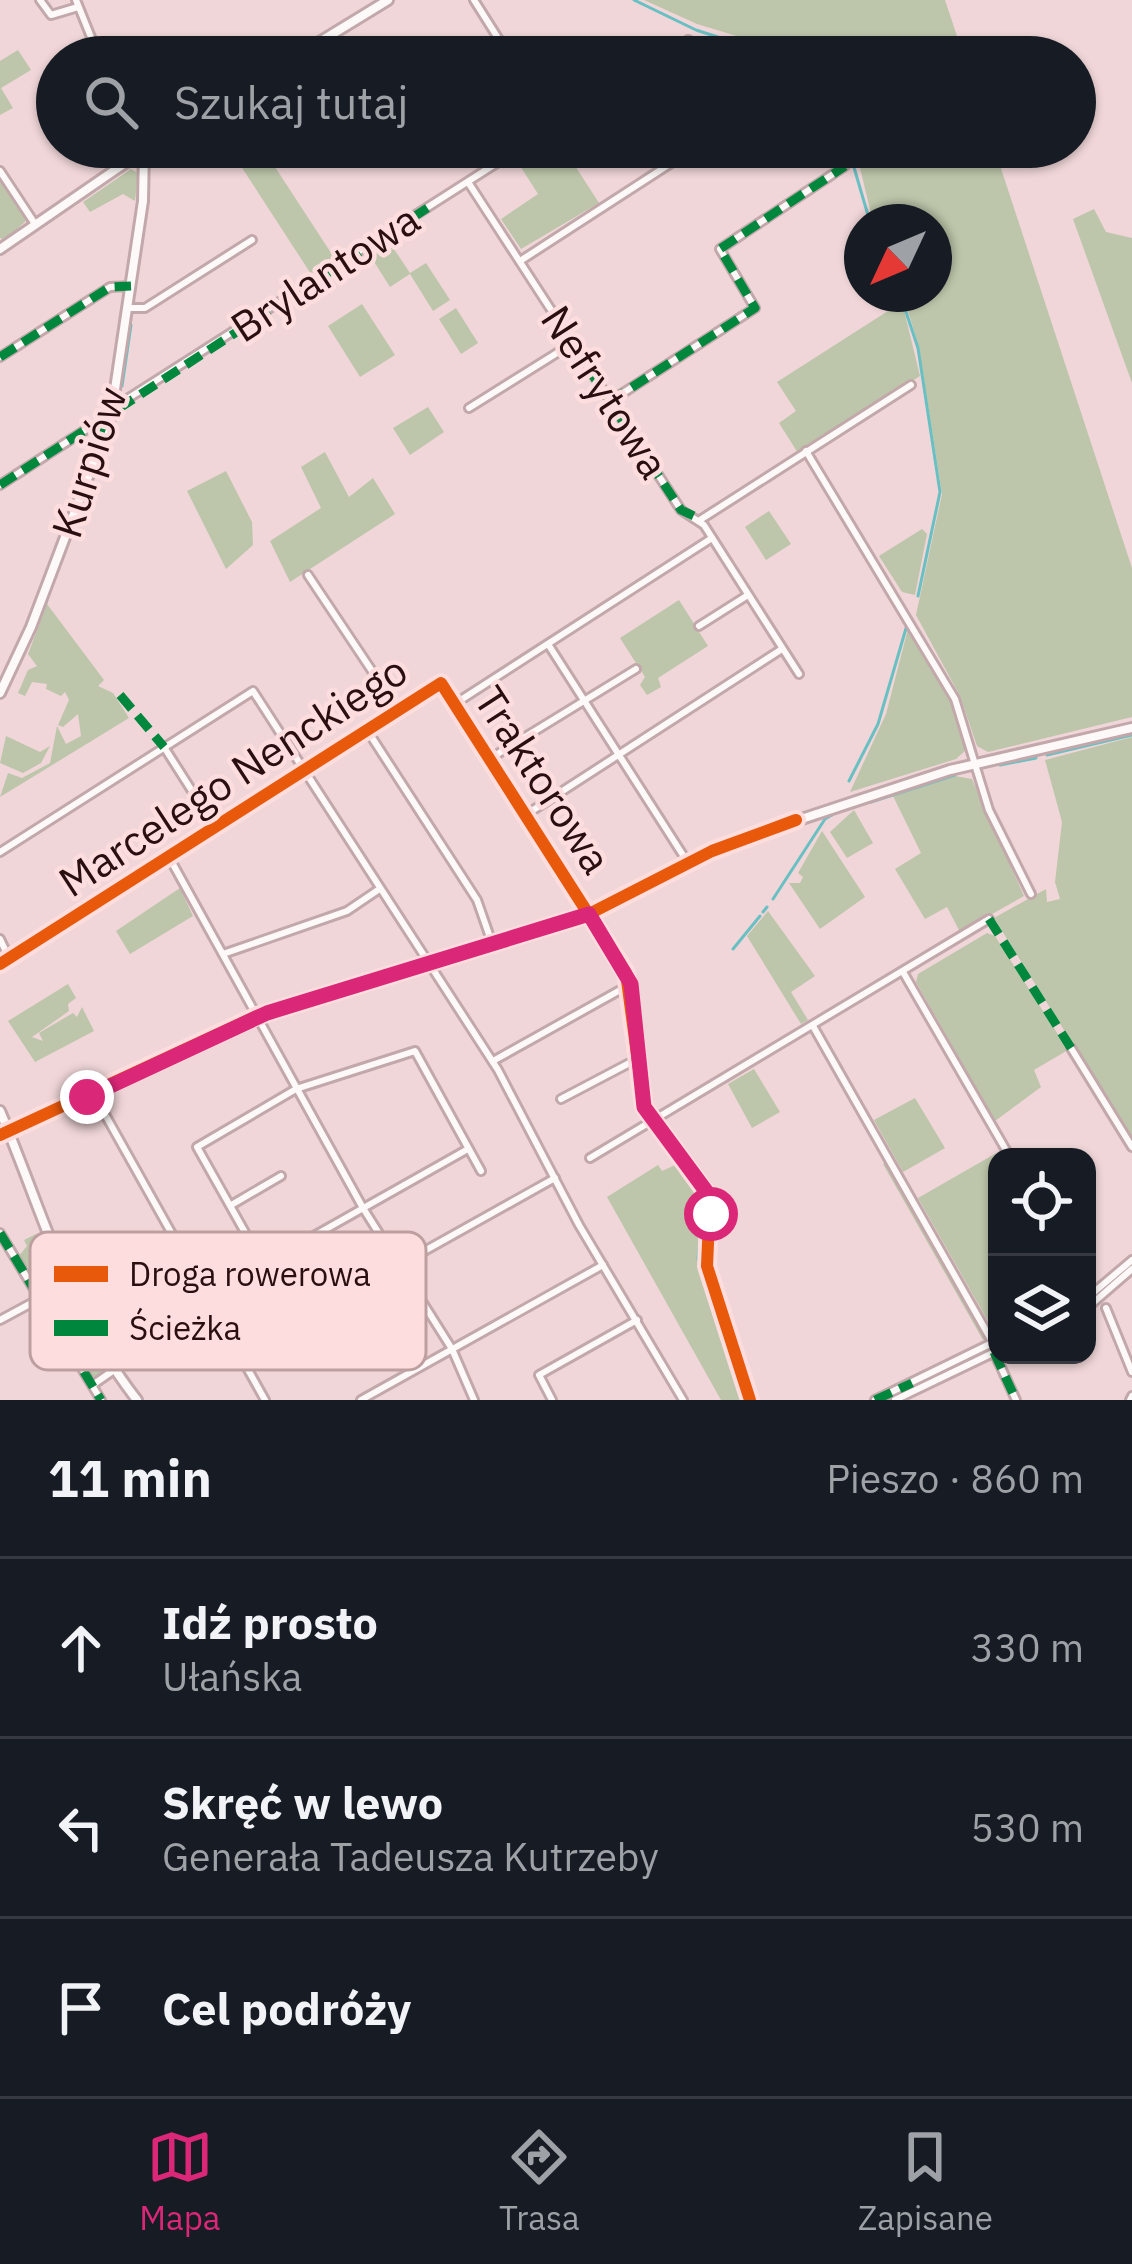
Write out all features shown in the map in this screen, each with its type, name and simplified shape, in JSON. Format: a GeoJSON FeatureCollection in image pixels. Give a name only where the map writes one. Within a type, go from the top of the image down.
{"type":"FeatureCollection","features":[{"type":"Feature","properties":{"kind":"street"},"geometry":{"type":"LineString","coordinates":[[40,0],[51,15],[77,4],[90,36]]}},
{"type":"Feature","properties":{"kind":"street"},"geometry":{"type":"LineString","coordinates":[[329,36],[388,0]]}},
{"type":"Feature","properties":{"kind":"street"},"geometry":{"type":"LineString","coordinates":[[474,0],[497,36]]}},
{"type":"Feature","properties":{"kind":"street"},"geometry":{"type":"LineString","coordinates":[[0,249],[117,168]]}},
{"type":"Feature","properties":{"kind":"street","name":"Kurpiów"},"geometry":{"type":"LineString","coordinates":[[0,693],[38,611],[112,408],[144,168]]}},
{"type":"Feature","properties":{"kind":"street","name":"Brylantowa"},"geometry":{"type":"LineString","coordinates":[[112,408],[490,168]]}},
{"type":"Feature","properties":{"kind":"street"},"geometry":{"type":"LineString","coordinates":[[520,261],[664,168]]}},
{"type":"Feature","properties":{"kind":"street"},"geometry":{"type":"LineString","coordinates":[[609,401],[755,308],[720,249],[841,168]]}},
{"type":"Feature","properties":{"kind":"street"},"geometry":{"type":"LineString","coordinates":[[0,171],[35,224]]}},
{"type":"Feature","properties":{"kind":"street","name":"Nefrytowa"},"geometry":{"type":"LineString","coordinates":[[468,182],[681,510],[700,520],[799,674]]}},
{"type":"Feature","properties":{"kind":"street"},"geometry":{"type":"LineString","coordinates":[[128,308],[145,308],[252,239]]}},
{"type":"Feature","properties":{"kind":"street"},"geometry":{"type":"LineString","coordinates":[[0,357],[110,287],[131,286]]}},
{"type":"Feature","properties":{"kind":"street"},"geometry":{"type":"LineString","coordinates":[[469,408],[573,344]]}},
{"type":"Feature","properties":{"kind":"street"},"geometry":{"type":"LineString","coordinates":[[700,520],[911,385]]}},
{"type":"Feature","properties":{"kind":"street"},"geometry":{"type":"LineString","coordinates":[[115,396],[129,401]]}},
{"type":"Feature","properties":{"kind":"street"},"geometry":{"type":"LineString","coordinates":[[0,485],[90,427],[104,432]]}},
{"type":"Feature","properties":{"kind":"street"},"geometry":{"type":"LineString","coordinates":[[806,452],[940,670],[977,764],[994,824],[1031,894]]}},
{"type":"Feature","properties":{"kind":"street"},"geometry":{"type":"LineString","coordinates":[[456,703],[712,538]]}},
{"type":"Feature","properties":{"kind":"street"},"geometry":{"type":"LineString","coordinates":[[308,575],[398,710]]}},
{"type":"Feature","properties":{"kind":"street"},"geometry":{"type":"LineString","coordinates":[[699,626],[748,595]]}},
{"type":"Feature","properties":{"kind":"street"},"geometry":{"type":"LineString","coordinates":[[548,644],[688,863]]}},
{"type":"Feature","properties":{"kind":"street"},"geometry":{"type":"LineString","coordinates":[[527,814],[782,649]]}},
{"type":"Feature","properties":{"kind":"street"},"geometry":{"type":"LineString","coordinates":[[491,758],[636,669]]}},
{"type":"Feature","properties":{"kind":"street","name":"Marcelego Nenckiego"},"geometry":{"type":"LineString","coordinates":[[0,964],[441,683]]}},
{"type":"Feature","properties":{"kind":"street","name":"Traktorowa"},"geometry":{"type":"LineString","coordinates":[[441,683],[631,984]]}},
{"type":"Feature","properties":{"kind":"street"},"geometry":{"type":"LineString","coordinates":[[0,852],[253,691],[492,1062],[683,1400]]}},
{"type":"Feature","properties":{"kind":"street"},"geometry":{"type":"LineString","coordinates":[[4,1134],[257,1016],[589,914],[688,863],[778,826],[977,764],[1132,728]]}},
{"type":"Feature","properties":{"kind":"street"},"geometry":{"type":"LineString","coordinates":[[367,730],[477,900],[493,944]]}},
{"type":"Feature","properties":{"kind":"street"},"geometry":{"type":"LineString","coordinates":[[164,747],[215,827]]}},
{"type":"Feature","properties":{"kind":"street"},"geometry":{"type":"LineString","coordinates":[[169,856],[379,1232]]}},
{"type":"Feature","properties":{"kind":"street"},"geometry":{"type":"LineString","coordinates":[[223,954],[346,911],[378,890]]}},
{"type":"Feature","properties":{"kind":"street"},"geometry":{"type":"LineString","coordinates":[[590,1158],[989,919]]}},
{"type":"Feature","properties":{"kind":"street"},"geometry":{"type":"LineString","coordinates":[[0,939],[9,958]]}},
{"type":"Feature","properties":{"kind":"street"},"geometry":{"type":"LineString","coordinates":[[902,972],[1005,1148]]}},
{"type":"Feature","properties":{"kind":"street"},"geometry":{"type":"LineString","coordinates":[[492,1062],[631,984],[644,1107],[710,1198],[707,1266],[750,1400]]}},
{"type":"Feature","properties":{"kind":"street"},"geometry":{"type":"LineString","coordinates":[[813,1026],[988,1335]]}},
{"type":"Feature","properties":{"kind":"street"},"geometry":{"type":"LineString","coordinates":[[1071,1048],[1132,1147]]}},
{"type":"Feature","properties":{"kind":"street"},"geometry":{"type":"LineString","coordinates":[[247,1232],[197,1147],[296,1089],[415,1051],[482,1171]]}},
{"type":"Feature","properties":{"kind":"street"},"geometry":{"type":"LineString","coordinates":[[561,1099],[639,1058]]}},
{"type":"Feature","properties":{"kind":"street"},"geometry":{"type":"LineString","coordinates":[[93,1094],[171,1232]]}},
{"type":"Feature","properties":{"kind":"street"},"geometry":{"type":"LineString","coordinates":[[0,1112],[4,1134],[43,1232]]}},
{"type":"Feature","properties":{"kind":"street"},"geometry":{"type":"LineString","coordinates":[[321,1232],[468,1149]]}},
{"type":"Feature","properties":{"kind":"street"},"geometry":{"type":"LineString","coordinates":[[232,1204],[281,1176]]}},
{"type":"Feature","properties":{"kind":"street"},"geometry":{"type":"LineString","coordinates":[[426,1250],[555,1178]]}},
{"type":"Feature","properties":{"kind":"street"},"geometry":{"type":"LineString","coordinates":[[0,1233],[30,1282]]}},
{"type":"Feature","properties":{"kind":"street"},"geometry":{"type":"LineString","coordinates":[[1096,1289],[1132,1264]]}},
{"type":"Feature","properties":{"kind":"street"},"geometry":{"type":"LineString","coordinates":[[1096,1299],[1132,1264]]}},
{"type":"Feature","properties":{"kind":"street"},"geometry":{"type":"LineString","coordinates":[[426,1364],[603,1265]]}},
{"type":"Feature","properties":{"kind":"street"},"geometry":{"type":"LineString","coordinates":[[0,1320],[30,1304]]}},
{"type":"Feature","properties":{"kind":"street"},"geometry":{"type":"LineString","coordinates":[[426,1306],[452,1349],[474,1400]]}},
{"type":"Feature","properties":{"kind":"street"},"geometry":{"type":"LineString","coordinates":[[1106,1309],[1132,1372]]}},
{"type":"Feature","properties":{"kind":"street"},"geometry":{"type":"LineString","coordinates":[[552,1400],[539,1376],[638,1319]]}},
{"type":"Feature","properties":{"kind":"street"},"geometry":{"type":"LineString","coordinates":[[875,1400],[988,1350]]}},
{"type":"Feature","properties":{"kind":"street"},"geometry":{"type":"LineString","coordinates":[[895,1400],[988,1351]]}},
{"type":"Feature","properties":{"kind":"street"},"geometry":{"type":"LineString","coordinates":[[1002,1364],[1016,1400]]}},
{"type":"Feature","properties":{"kind":"street"},"geometry":{"type":"LineString","coordinates":[[85,1370],[98,1399]]}},
{"type":"Feature","properties":{"kind":"street"},"geometry":{"type":"LineString","coordinates":[[94,1384],[114,1370],[137,1400]]}},
{"type":"Feature","properties":{"kind":"street"},"geometry":{"type":"LineString","coordinates":[[249,1370],[265,1400]]}},
{"type":"Feature","properties":{"kind":"street"},"geometry":{"type":"LineString","coordinates":[[361,1400],[415,1370]]}},
{"type":"Feature","properties":{"kind":"green space"},"geometry":{"type":"Polygon","coordinates":[[[644,0],[945,0],[957,36],[737,36],[644,0]]]}},
{"type":"Feature","properties":{"kind":"green space"},"geometry":{"type":"Polygon","coordinates":[[[18,50],[31,70],[1,88],[13,108],[0,115],[0,61],[18,50]]]}},
{"type":"Feature","properties":{"kind":"green space"},"geometry":{"type":"Polygon","coordinates":[[[242,168],[276,168],[335,259],[311,274],[242,168]]]}},
{"type":"Feature","properties":{"kind":"green space"},"geometry":{"type":"Polygon","coordinates":[[[521,168],[576,168],[599,203],[521,249],[501,219],[538,194],[521,168]]]}},
{"type":"Feature","properties":{"kind":"green space"},"geometry":{"type":"Polygon","coordinates":[[[860,168],[1001,168],[1132,568],[1132,717],[988,752],[977,746],[960,696],[916,615],[942,494],[919,348],[908,312],[952,312],[952,204],[869,204],[860,168]]]}},
{"type":"Feature","properties":{"kind":"green space"},"geometry":{"type":"Polygon","coordinates":[[[131,169],[138,173],[135,201],[123,194],[90,212],[83,202],[131,169]]]}},
{"type":"Feature","properties":{"kind":"green space"},"geometry":{"type":"Polygon","coordinates":[[[0,180],[28,219],[5,240],[0,238],[0,180]]]}},
{"type":"Feature","properties":{"kind":"green space"},"geometry":{"type":"Polygon","coordinates":[[[1094,209],[1106,232],[1132,238],[1132,383],[1073,219],[1094,209]]]}},
{"type":"Feature","properties":{"kind":"green space"},"geometry":{"type":"Polygon","coordinates":[[[388,240],[410,273],[426,263],[450,300],[433,311],[410,274],[390,287],[368,252],[388,240]]]}},
{"type":"Feature","properties":{"kind":"green space"},"geometry":{"type":"Polygon","coordinates":[[[362,304],[395,355],[360,377],[328,326],[362,304]]]}},
{"type":"Feature","properties":{"kind":"green space"},"geometry":{"type":"Polygon","coordinates":[[[456,308],[478,343],[461,354],[439,319],[456,308]]]}},
{"type":"Feature","properties":{"kind":"green space"},"geometry":{"type":"Polygon","coordinates":[[[886,312],[904,312],[920,376],[798,453],[779,423],[796,411],[777,382],[886,312]]]}},
{"type":"Feature","properties":{"kind":"green space"},"geometry":{"type":"Polygon","coordinates":[[[428,407],[444,432],[410,455],[393,428],[428,407]]]}},
{"type":"Feature","properties":{"kind":"green space"},"geometry":{"type":"Polygon","coordinates":[[[325,452],[349,497],[373,478],[395,514],[290,582],[270,541],[321,508],[301,467],[325,452]]]}},
{"type":"Feature","properties":{"kind":"green space"},"geometry":{"type":"Polygon","coordinates":[[[226,471],[252,522],[253,545],[226,569],[187,491],[226,471]]]}},
{"type":"Feature","properties":{"kind":"green space"},"geometry":{"type":"Polygon","coordinates":[[[769,511],[791,544],[766,560],[745,527],[769,511]]]}},
{"type":"Feature","properties":{"kind":"green space"},"geometry":{"type":"Polygon","coordinates":[[[922,529],[927,534],[915,595],[902,592],[879,556],[922,529]]]}},
{"type":"Feature","properties":{"kind":"green space"},"geometry":{"type":"Polygon","coordinates":[[[679,600],[708,646],[658,678],[661,687],[647,695],[640,685],[645,677],[620,638],[679,600]]]}},
{"type":"Feature","properties":{"kind":"green space"},"geometry":{"type":"Polygon","coordinates":[[[47,604],[104,680],[98,686],[113,693],[129,718],[0,797],[8,773],[22,778],[50,763],[57,726],[66,744],[81,736],[78,714],[63,727],[58,725],[69,700],[65,692],[61,696],[46,689],[47,684],[32,682],[25,696],[18,693],[28,670],[37,666],[28,654],[47,604]]]}},
{"type":"Feature","properties":{"kind":"green space"},"geometry":{"type":"Polygon","coordinates":[[[909,625],[948,695],[967,749],[956,759],[850,792],[886,714],[909,625]]]}},
{"type":"Feature","properties":{"kind":"green space"},"geometry":{"type":"Polygon","coordinates":[[[6,736],[40,752],[50,746],[41,763],[23,773],[0,763],[6,736]]]}},
{"type":"Feature","properties":{"kind":"green space"},"geometry":{"type":"Polygon","coordinates":[[[1132,737],[1132,1139],[994,918],[1046,889],[1047,902],[1060,899],[1055,882],[1062,822],[1045,760],[1132,737]]]}},
{"type":"Feature","properties":{"kind":"green space"},"geometry":{"type":"Polygon","coordinates":[[[955,776],[972,779],[1024,896],[960,932],[947,907],[925,919],[895,869],[921,853],[893,796],[955,776]]]}},
{"type":"Feature","properties":{"kind":"green space"},"geometry":{"type":"Polygon","coordinates":[[[854,810],[873,843],[847,858],[830,832],[854,810]]]}},
{"type":"Feature","properties":{"kind":"green space"},"geometry":{"type":"Polygon","coordinates":[[[822,831],[865,897],[820,929],[789,883],[800,883],[803,877],[798,873],[822,831]]]}},
{"type":"Feature","properties":{"kind":"green space"},"geometry":{"type":"Polygon","coordinates":[[[180,888],[193,916],[130,954],[116,931],[180,888]]]}},
{"type":"Feature","properties":{"kind":"green space"},"geometry":{"type":"Polygon","coordinates":[[[768,911],[815,976],[791,992],[808,1020],[801,1024],[747,936],[768,911]]]}},
{"type":"Feature","properties":{"kind":"green space"},"geometry":{"type":"Polygon","coordinates":[[[987,933],[995,936],[1068,1050],[1034,1070],[1041,1087],[995,1121],[916,982],[918,974],[987,933]]]}},
{"type":"Feature","properties":{"kind":"green space"},"geometry":{"type":"Polygon","coordinates":[[[68,984],[76,998],[68,1004],[69,1011],[32,1037],[43,1041],[39,1033],[73,1013],[77,1017],[82,1007],[94,1031],[35,1062],[8,1021],[68,984]]]}},
{"type":"Feature","properties":{"kind":"green space"},"geometry":{"type":"Polygon","coordinates":[[[754,1069],[780,1112],[752,1128],[728,1084],[754,1069]]]}},
{"type":"Feature","properties":{"kind":"green space"},"geometry":{"type":"Polygon","coordinates":[[[915,1098],[945,1148],[903,1172],[874,1120],[915,1098]]]}},
{"type":"Feature","properties":{"kind":"green space"},"geometry":{"type":"Polygon","coordinates":[[[988,1158],[988,1321],[918,1198],[988,1158]]]}},
{"type":"Feature","properties":{"kind":"green space"},"geometry":{"type":"Polygon","coordinates":[[[887,1161],[987,1337],[983,1340],[883,1164],[887,1161]]]}},
{"type":"Feature","properties":{"kind":"green space"},"geometry":{"type":"Polygon","coordinates":[[[682,1162],[706,1199],[703,1264],[746,1400],[721,1400],[607,1197],[658,1165],[662,1171],[682,1162]]]}},
{"type":"Feature","properties":{"kind":"green space"},"geometry":{"type":"Polygon","coordinates":[[[30,1237],[30,1269],[18,1257],[27,1246],[24,1240],[30,1237]]]}},
{"type":"Feature","properties":{"kind":"waterway"},"geometry":{"type":"LineString","coordinates":[[634,0],[715,36]]}},
{"type":"Feature","properties":{"kind":"waterway"},"geometry":{"type":"LineString","coordinates":[[854,168],[865,204]]}},
{"type":"Feature","properties":{"kind":"waterway"},"geometry":{"type":"LineString","coordinates":[[906,312],[918,348],[940,492],[918,596]]}},
{"type":"Feature","properties":{"kind":"waterway"},"geometry":{"type":"LineString","coordinates":[[122,386],[131,325]]}},
{"type":"Feature","properties":{"kind":"waterway"},"geometry":{"type":"LineString","coordinates":[[104,448],[116,413]]}},
{"type":"Feature","properties":{"kind":"waterway"},"geometry":{"type":"LineString","coordinates":[[80,512],[98,465]]}},
{"type":"Feature","properties":{"kind":"waterway"},"geometry":{"type":"LineString","coordinates":[[68,542],[72,531]]}},
{"type":"Feature","properties":{"kind":"waterway"},"geometry":{"type":"LineString","coordinates":[[51,587],[66,549]]}},
{"type":"Feature","properties":{"kind":"waterway"},"geometry":{"type":"LineString","coordinates":[[21,660],[46,603]]}},
{"type":"Feature","properties":{"kind":"waterway"},"geometry":{"type":"LineString","coordinates":[[849,781],[878,724],[907,625]]}},
{"type":"Feature","properties":{"kind":"waterway"},"geometry":{"type":"LineString","coordinates":[[8,686],[17,669]]}},
{"type":"Feature","properties":{"kind":"waterway"},"geometry":{"type":"LineString","coordinates":[[1047,755],[1132,735]]}},
{"type":"Feature","properties":{"kind":"waterway"},"geometry":{"type":"LineString","coordinates":[[1000,765],[1036,758]]}},
{"type":"Feature","properties":{"kind":"waterway"},"geometry":{"type":"LineString","coordinates":[[871,802],[955,775]]}},
{"type":"Feature","properties":{"kind":"waterway"},"geometry":{"type":"LineString","coordinates":[[845,810],[862,804]]}},
{"type":"Feature","properties":{"kind":"waterway"},"geometry":{"type":"LineString","coordinates":[[773,899],[825,819],[837,812]]}},
{"type":"Feature","properties":{"kind":"waterway"},"geometry":{"type":"LineString","coordinates":[[763,912],[767,907]]}},
{"type":"Feature","properties":{"kind":"waterway"},"geometry":{"type":"LineString","coordinates":[[733,949],[760,916]]}},
{"type":"Feature","properties":{"kind":"waterway"},"geometry":{"type":"LineString","coordinates":[[679,1164],[704,1205],[698,1259],[712,1309]]}},
{"type":"Feature","properties":{"kind":"marked path"},"geometry":{"type":"LineString","coordinates":[[609,402],[755,308],[720,249],[842,168]]}},
{"type":"Feature","properties":{"kind":"marked path"},"geometry":{"type":"LineString","coordinates":[[118,409],[432,205]]}},
{"type":"Feature","properties":{"kind":"marked path"},"geometry":{"type":"LineString","coordinates":[[0,357],[110,287],[131,286]]}},
{"type":"Feature","properties":{"kind":"marked path"},"geometry":{"type":"LineString","coordinates":[[590,371],[681,510],[696,517]]}},
{"type":"Feature","properties":{"kind":"marked path"},"geometry":{"type":"LineString","coordinates":[[0,485],[90,427],[105,432]]}},
{"type":"Feature","properties":{"kind":"marked path"},"geometry":{"type":"LineString","coordinates":[[120,695],[164,747]]}},
{"type":"Feature","properties":{"kind":"marked path"},"geometry":{"type":"LineString","coordinates":[[989,919],[1071,1048]]}},
{"type":"Feature","properties":{"kind":"marked path"},"geometry":{"type":"LineString","coordinates":[[0,1233],[30,1283]]}},
{"type":"Feature","properties":{"kind":"marked path"},"geometry":{"type":"LineString","coordinates":[[1000,1364],[1016,1400]]}},
{"type":"Feature","properties":{"kind":"marked path"},"geometry":{"type":"LineString","coordinates":[[83,1370],[101,1400]]}},
{"type":"Feature","properties":{"kind":"marked path"},"geometry":{"type":"LineString","coordinates":[[875,1400],[912,1383]]}},
{"type":"Feature","properties":{"kind":"cycle path"},"geometry":{"type":"LineString","coordinates":[[0,964],[441,683],[626,973],[644,1107],[710,1198],[707,1266],[750,1400]]}},
{"type":"Feature","properties":{"kind":"cycle path"},"geometry":{"type":"LineString","coordinates":[[0,1135],[257,1016],[589,914],[712,851],[796,820]]}},
{"type":"Feature","properties":{"kind":"route"},"geometry":{"type":"LineString","coordinates":[[87,1097],[267,1013],[589,914],[631,984],[644,1107],[706,1191],[711,1214]]}}]}
